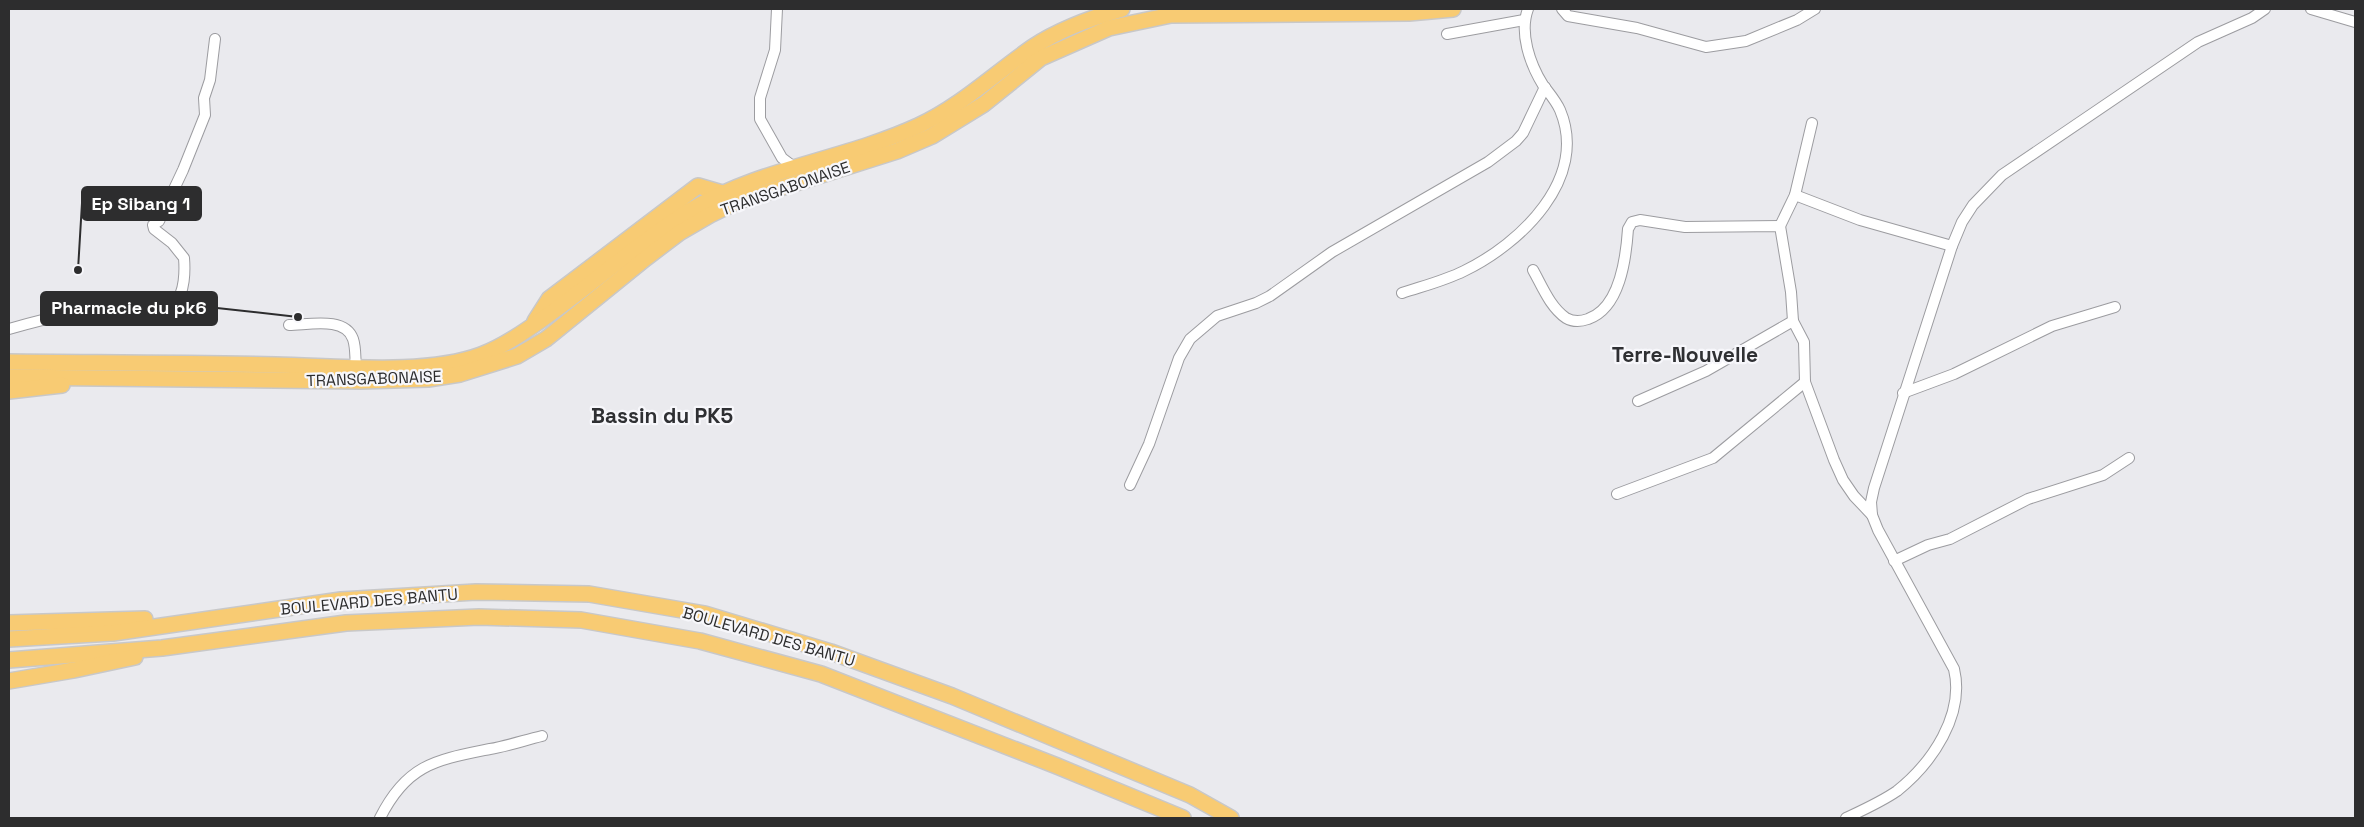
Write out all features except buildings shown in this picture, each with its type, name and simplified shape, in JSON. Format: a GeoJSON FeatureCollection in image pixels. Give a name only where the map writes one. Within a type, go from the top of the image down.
{"type":"FeatureCollection","features":[{"type":"Feature","properties":{"kind":"highway","name":"TRANSGABONAISE"},"geometry":{"type":"LineString","coordinates":[[9,362],[166,362],[405,367],[446,363],[480,355],[503,344],[532,326],[667,226],[722,193],[794,167],[887,140],[930,120],[983,87],[1034,46],[1054,34],[1122,9]]}},
{"type":"Feature","properties":{"kind":"highway","name":"TRANSGABONAISE"},"geometry":{"type":"LineString","coordinates":[[9,377],[360,381],[428,379],[474,370],[518,356],[546,338],[666,243],[710,215],[739,201],[897,150],[932,136],[984,104],[1041,58],[1108,28],[1171,15],[1409,13],[1453,9]]}},
{"type":"Feature","properties":{"kind":"highway"},"geometry":{"type":"LineString","coordinates":[[9,391],[78,383],[94,377]]}},
{"type":"Feature","properties":{"kind":"highway","name":"BOULEVARD DES BANTU"},"geometry":{"type":"LineString","coordinates":[[9,639],[113,633],[341,600],[476,592],[589,594],[705,614],[831,652],[952,696],[1190,795],[1231,818]]}},
{"type":"Feature","properties":{"kind":"highway","name":"BOULEVARD DES BANTU"},"geometry":{"type":"LineString","coordinates":[[9,660],[162,648],[346,623],[479,617],[590,622],[700,641],[821,674],[1057,766],[1183,818]]}},
{"type":"Feature","properties":{"kind":"highway"},"geometry":{"type":"LineString","coordinates":[[9,623],[202,619]]}},
{"type":"Feature","properties":{"kind":"highway"},"geometry":{"type":"LineString","coordinates":[[9,681],[124,660],[162,648]]}},
{"type":"Feature","properties":{"kind":"street"},"geometry":{"type":"LineString","coordinates":[[777,9],[775,50],[760,98],[760,119],[782,158],[794,167]]}},
{"type":"Feature","properties":{"kind":"street"},"geometry":{"type":"LineString","coordinates":[[1402,293],[1464,271],[1507,243],[1534,220],[1551,193],[1568,153],[1560,111],[1544,87],[1530,56],[1524,20],[1528,9]]}},
{"type":"Feature","properties":{"kind":"street"},"geometry":{"type":"LineString","coordinates":[[1562,9],[1568,16],[1637,28],[1706,48],[1746,41],[1797,20],[1815,9]]}},
{"type":"Feature","properties":{"kind":"street"},"geometry":{"type":"LineString","coordinates":[[1872,515],[1871,502],[1874,488],[1903,393],[1952,246],[1962,222],[1973,205],[2002,175],[2198,42],[2252,18],[2266,9]]}},
{"type":"Feature","properties":{"kind":"street"},"geometry":{"type":"LineString","coordinates":[[2311,9],[2355,22]]}},
{"type":"Feature","properties":{"kind":"street"},"geometry":{"type":"LineString","coordinates":[[1447,34],[1524,20]]}},
{"type":"Feature","properties":{"kind":"street"},"geometry":{"type":"LineString","coordinates":[[9,329],[55,317],[101,309],[160,307],[170,306],[176,302],[181,294],[184,258],[172,243],[154,230],[153,225],[160,220],[205,115],[204,98],[210,80],[215,39]]}},
{"type":"Feature","properties":{"kind":"street"},"geometry":{"type":"LineString","coordinates":[[1130,486],[1149,444],[1179,358],[1190,339],[1217,316],[1256,303],[1270,296],[1332,252],[1495,156],[1516,141],[1523,133],[1544,87]]}},
{"type":"Feature","properties":{"kind":"street"},"geometry":{"type":"LineString","coordinates":[[1812,123],[1795,195],[1780,226],[1791,292],[1793,321],[1804,342],[1805,382],[1843,480],[1854,496],[1872,515],[1894,561],[1954,669],[1958,685],[1956,699],[1944,734],[1927,761],[1898,790],[1846,818]]}},
{"type":"Feature","properties":{"kind":"street"},"geometry":{"type":"LineString","coordinates":[[1795,195],[1860,220],[1952,246]]}},
{"type":"Feature","properties":{"kind":"street"},"geometry":{"type":"LineString","coordinates":[[1533,270],[1555,307],[1566,318],[1574,322],[1583,321],[1596,316],[1606,308],[1616,289],[1628,229],[1632,222],[1640,220],[1685,227],[1780,226]]}},
{"type":"Feature","properties":{"kind":"street"},"geometry":{"type":"LineString","coordinates":[[1903,393],[1954,374],[2052,326],[2115,307]]}},
{"type":"Feature","properties":{"kind":"street"},"geometry":{"type":"LineString","coordinates":[[1638,401],[1706,371],[1793,321]]}},
{"type":"Feature","properties":{"kind":"street"},"geometry":{"type":"LineString","coordinates":[[289,325],[336,324],[344,327],[353,339],[356,367]]}},
{"type":"Feature","properties":{"kind":"street"},"geometry":{"type":"LineString","coordinates":[[1617,494],[1712,458],[1805,382]]}},
{"type":"Feature","properties":{"kind":"street"},"geometry":{"type":"LineString","coordinates":[[1894,561],[1928,545],[1950,538],[2028,499],[2103,475],[2129,458]]}},
{"type":"Feature","properties":{"kind":"street"},"geometry":{"type":"LineString","coordinates":[[380,818],[399,787],[412,774],[432,763],[542,736]]}},
{"type":"Feature","properties":{"kind":"place","name":"Ep Sibang 1"},"geometry":{"type":"Point","coordinates":[78,270]}},
{"type":"Feature","properties":{"kind":"place","name":"Pharmacie du pk6"},"geometry":{"type":"Point","coordinates":[298,317]}},
{"type":"Feature","properties":{"kind":"district","name":"Terre-Nouvelle"},"geometry":{"type":"Point","coordinates":[1685,355]}},
{"type":"Feature","properties":{"kind":"district","name":"Bassin du PK5"},"geometry":{"type":"Point","coordinates":[662,416]}}]}
